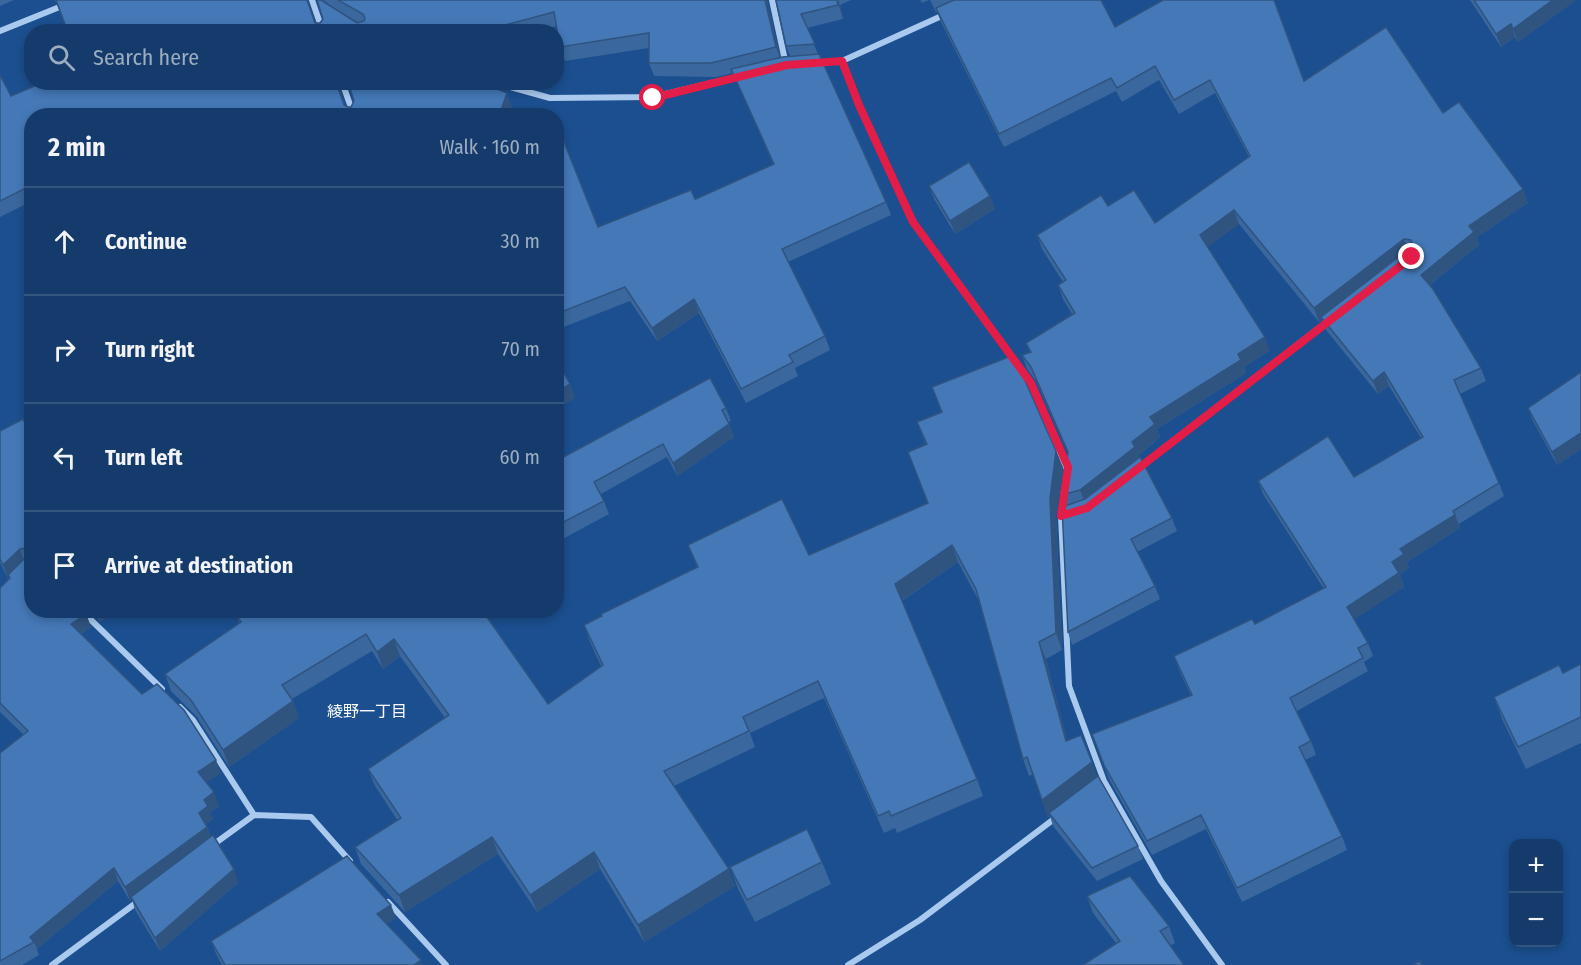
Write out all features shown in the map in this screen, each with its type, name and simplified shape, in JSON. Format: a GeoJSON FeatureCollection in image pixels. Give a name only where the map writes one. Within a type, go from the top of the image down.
{"type":"FeatureCollection","features":[{"type":"Feature","properties":{"kind":"street"},"geometry":{"type":"LineString","coordinates":[[0,31],[77,0]]}},
{"type":"Feature","properties":{"kind":"street"},"geometry":{"type":"LineString","coordinates":[[312,0],[320,24]]}},
{"type":"Feature","properties":{"kind":"street"},"geometry":{"type":"LineString","coordinates":[[316,0],[323,5]]}},
{"type":"Feature","properties":{"kind":"street"},"geometry":{"type":"LineString","coordinates":[[772,0],[787,65]]}},
{"type":"Feature","properties":{"kind":"street"},"geometry":{"type":"LineString","coordinates":[[809,63],[842,61],[956,9]]}},
{"type":"Feature","properties":{"kind":"street"},"geometry":{"type":"LineString","coordinates":[[842,61],[859,105],[913,222],[1031,383],[1068,467],[1066,477]]}},
{"type":"Feature","properties":{"kind":"street"},"geometry":{"type":"LineString","coordinates":[[776,68],[798,64]]}},
{"type":"Feature","properties":{"kind":"street"},"geometry":{"type":"LineString","coordinates":[[521,90],[550,98],[653,98],[753,73]]}},
{"type":"Feature","properties":{"kind":"street"},"geometry":{"type":"LineString","coordinates":[[345,90],[351,108]]}},
{"type":"Feature","properties":{"kind":"street"},"geometry":{"type":"LineString","coordinates":[[1133,472],[1337,314]]}},
{"type":"Feature","properties":{"kind":"street"},"geometry":{"type":"LineString","coordinates":[[1065,487],[1061,516],[1068,686],[1104,781],[1161,882],[1222,965]]}},
{"type":"Feature","properties":{"kind":"street"},"geometry":{"type":"LineString","coordinates":[[1061,516],[1069,513]]}},
{"type":"Feature","properties":{"kind":"street"},"geometry":{"type":"LineString","coordinates":[[90,618],[168,695]]}},
{"type":"Feature","properties":{"kind":"street"},"geometry":{"type":"LineString","coordinates":[[176,703],[193,720],[254,815]]}},
{"type":"Feature","properties":{"kind":"street"},"geometry":{"type":"LineString","coordinates":[[1095,788],[1104,781]]}},
{"type":"Feature","properties":{"kind":"street"},"geometry":{"type":"LineString","coordinates":[[848,965],[920,920],[1067,809]]}},
{"type":"Feature","properties":{"kind":"street"},"geometry":{"type":"LineString","coordinates":[[206,851],[254,815],[311,817],[357,867]]}},
{"type":"Feature","properties":{"kind":"street"},"geometry":{"type":"LineString","coordinates":[[379,892],[446,965]]}},
{"type":"Feature","properties":{"kind":"street"},"geometry":{"type":"LineString","coordinates":[[52,965],[148,894]]}},
{"type":"Feature","properties":{"kind":"building"},"geometry":{"type":"Polygon","coordinates":[[[56,0],[307,0],[315,23],[320,23],[323,19],[317,0],[321,0],[357,23],[364,21],[363,14],[338,0],[765,0],[776,47],[711,63],[649,63],[649,33],[564,46],[564,24],[556,24],[554,12],[509,24],[65,24],[56,0]]]}},
{"type":"Feature","properties":{"kind":"building"},"geometry":{"type":"Polygon","coordinates":[[[776,0],[837,0],[838,5],[801,14],[815,44],[786,46],[776,0]]]}},
{"type":"Feature","properties":{"kind":"building"},"geometry":{"type":"Polygon","coordinates":[[[954,0],[1101,0],[1115,27],[1163,0],[1274,0],[1304,81],[1386,27],[1443,113],[1459,102],[1523,189],[1469,226],[1474,232],[1421,275],[1433,289],[1481,368],[1454,380],[1499,483],[1453,511],[1455,515],[1400,549],[1404,554],[1392,562],[1399,573],[1347,607],[1368,643],[1358,648],[1363,658],[1290,698],[1311,741],[1299,747],[1342,836],[1237,888],[1201,815],[1147,841],[1104,765],[1092,734],[1192,695],[1174,656],[1252,619],[1255,624],[1326,587],[1258,481],[1328,436],[1354,477],[1423,437],[1384,372],[1373,381],[1321,317],[1410,248],[1412,243],[1411,240],[1404,239],[1314,308],[1234,210],[1200,235],[1265,337],[1238,354],[1241,360],[1150,417],[1155,424],[1132,442],[1135,447],[1080,490],[1062,495],[1068,452],[1031,367],[1022,355],[1031,352],[1026,343],[1075,313],[1058,285],[1066,280],[1037,235],[1101,195],[1108,206],[1134,190],[1155,223],[1250,156],[1210,80],[1174,100],[1155,66],[1117,88],[1111,78],[999,134],[936,8],[954,0]]]}},
{"type":"Feature","properties":{"kind":"building"},"geometry":{"type":"Polygon","coordinates":[[[1474,0],[1553,0],[1513,29],[1511,24],[1496,34],[1474,0]]]}},
{"type":"Feature","properties":{"kind":"building"},"geometry":{"type":"Polygon","coordinates":[[[819,54],[886,202],[782,249],[825,336],[789,355],[793,362],[741,389],[694,299],[652,328],[625,287],[564,311],[564,142],[598,227],[691,190],[695,199],[774,164],[731,69],[783,57],[819,54]]]}},
{"type":"Feature","properties":{"kind":"building"},"geometry":{"type":"Polygon","coordinates":[[[0,75],[11,96],[25,90],[339,90],[344,105],[351,107],[354,101],[351,90],[499,90],[507,93],[502,108],[24,108],[24,189],[0,201],[0,75]]]}},
{"type":"Feature","properties":{"kind":"building"},"geometry":{"type":"Polygon","coordinates":[[[969,162],[990,196],[950,221],[929,186],[969,162]]]}},
{"type":"Feature","properties":{"kind":"building"},"geometry":{"type":"Polygon","coordinates":[[[1011,356],[1020,369],[1056,451],[1050,499],[1056,633],[1039,642],[1066,741],[1081,735],[1092,762],[1042,800],[1027,757],[1023,759],[976,589],[952,545],[895,584],[977,779],[891,816],[889,811],[878,816],[818,681],[743,717],[749,731],[664,771],[729,869],[638,925],[594,852],[530,895],[492,837],[399,895],[355,847],[401,818],[368,769],[449,715],[394,639],[377,652],[366,634],[282,685],[293,701],[223,750],[191,700],[165,674],[241,622],[238,618],[488,618],[548,704],[603,665],[584,625],[602,616],[601,614],[698,567],[688,545],[782,499],[809,555],[928,503],[908,452],[927,444],[917,422],[942,412],[932,387],[1011,356]]]}},
{"type":"Feature","properties":{"kind":"building"},"geometry":{"type":"Polygon","coordinates":[[[1581,372],[1581,433],[1552,452],[1528,408],[1581,372]]]}},
{"type":"Feature","properties":{"kind":"building"},"geometry":{"type":"Polygon","coordinates":[[[564,373],[570,384],[564,388],[564,373]]]}},
{"type":"Feature","properties":{"kind":"building"},"geometry":{"type":"Polygon","coordinates":[[[710,378],[726,408],[722,410],[729,424],[673,463],[663,444],[594,482],[604,501],[564,522],[564,457],[710,378]]]}},
{"type":"Feature","properties":{"kind":"building"},"geometry":{"type":"Polygon","coordinates":[[[23,419],[24,421],[24,548],[20,549],[3,565],[0,559],[0,431],[23,419]]]}},
{"type":"Feature","properties":{"kind":"building"},"geometry":{"type":"Polygon","coordinates":[[[1140,457],[1172,518],[1131,539],[1155,586],[1068,632],[1062,507],[1085,499],[1140,457]]]}},
{"type":"Feature","properties":{"kind":"building"},"geometry":{"type":"Polygon","coordinates":[[[24,559],[24,618],[80,618],[71,624],[142,694],[157,684],[184,710],[216,760],[198,772],[214,792],[204,800],[208,806],[199,813],[207,827],[125,887],[114,868],[30,937],[34,942],[0,961],[0,753],[28,731],[0,703],[0,588],[10,578],[8,575],[24,559]]]}},
{"type":"Feature","properties":{"kind":"building"},"geometry":{"type":"Polygon","coordinates":[[[1581,664],[1581,717],[1518,747],[1494,697],[1559,665],[1563,673],[1581,664]]]}},
{"type":"Feature","properties":{"kind":"building"},"geometry":{"type":"Polygon","coordinates":[[[1098,776],[1138,846],[1092,868],[1049,813],[1098,776]]]}},
{"type":"Feature","properties":{"kind":"building"},"geometry":{"type":"Polygon","coordinates":[[[807,829],[822,862],[747,900],[730,867],[807,829]]]}},
{"type":"Feature","properties":{"kind":"building"},"geometry":{"type":"Polygon","coordinates":[[[213,835],[234,869],[155,938],[131,897],[213,835]]]}},
{"type":"Feature","properties":{"kind":"building"},"geometry":{"type":"Polygon","coordinates":[[[347,856],[391,905],[377,914],[421,960],[414,965],[225,965],[211,941],[347,856]]]}},
{"type":"Feature","properties":{"kind":"building"},"geometry":{"type":"Polygon","coordinates":[[[1130,876],[1169,926],[1160,931],[1184,965],[1083,965],[1120,941],[1087,896],[1130,876]]]}},
{"type":"Feature","properties":{"kind":"district","name":"綾野一丁目"},"geometry":{"type":"Point","coordinates":[367,711]}},
{"type":"Feature","properties":{"kind":"route"},"geometry":{"type":"LineString","coordinates":[[653,98],[787,65],[842,61],[859,105],[913,222],[1031,383],[1068,467],[1061,516],[1087,508],[1412,257]]}}]}
